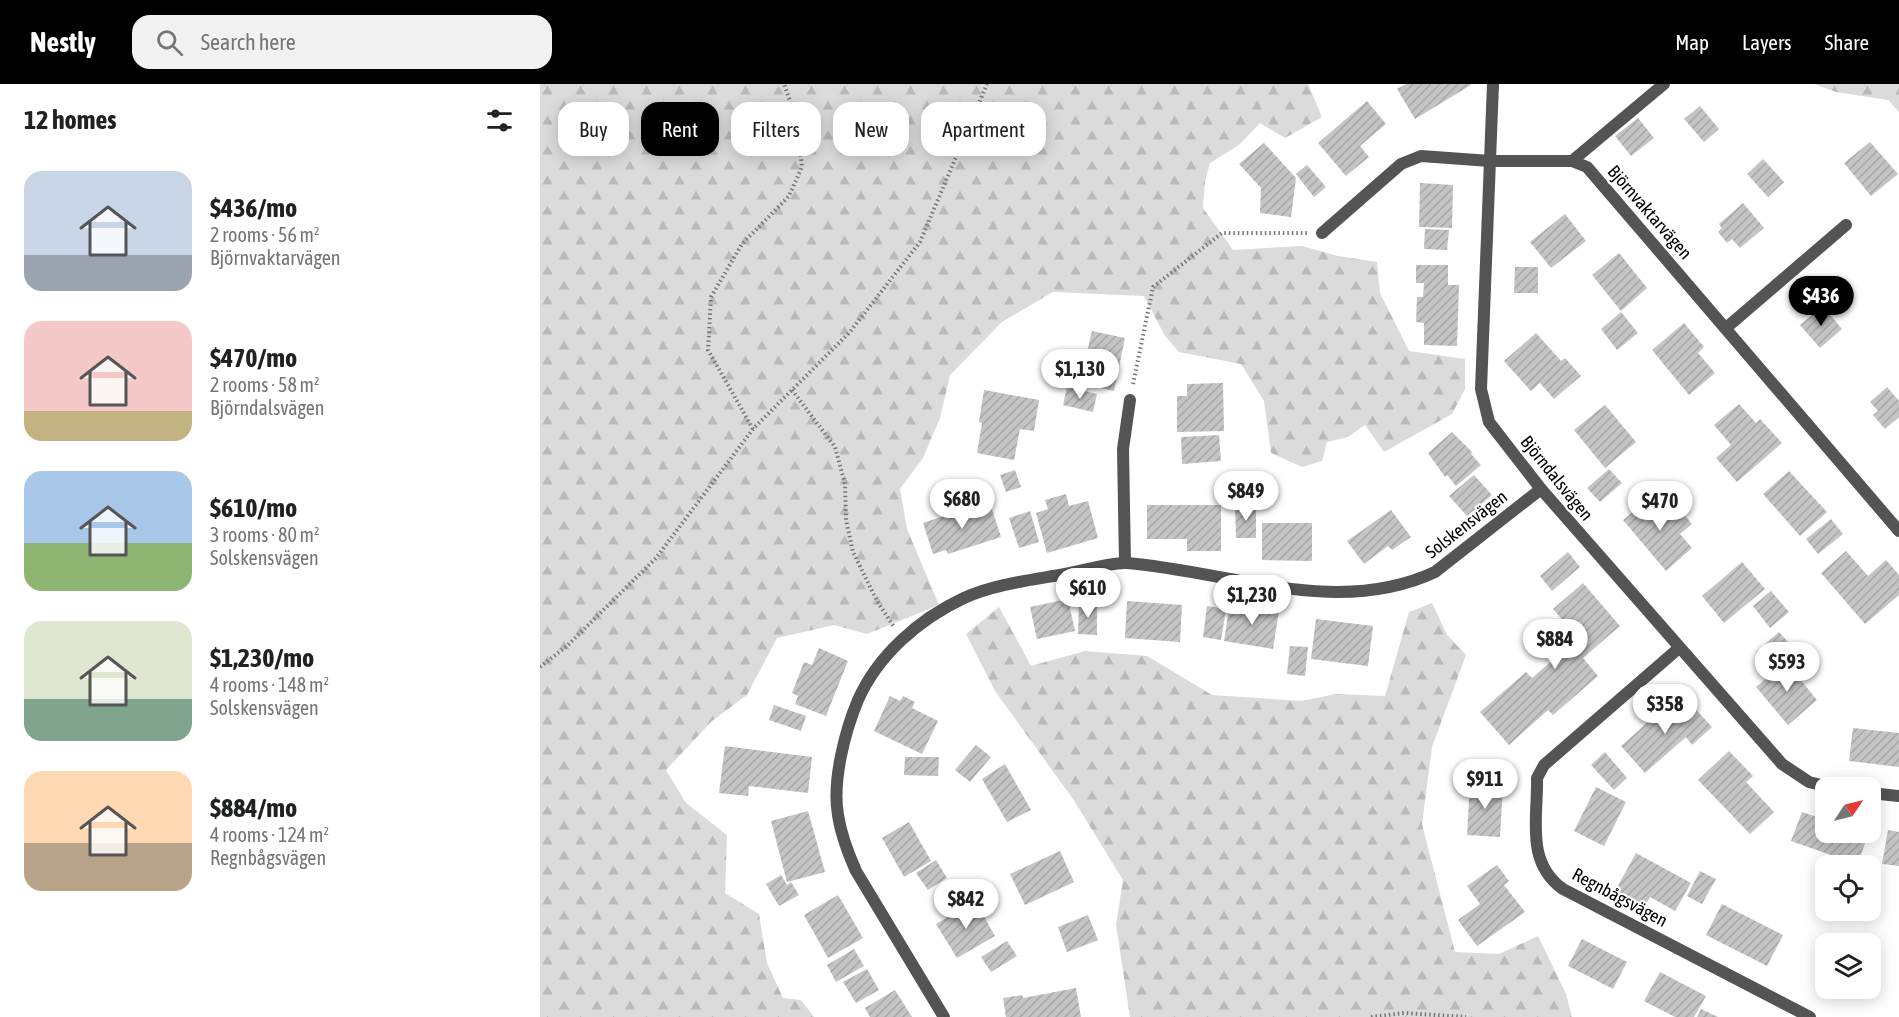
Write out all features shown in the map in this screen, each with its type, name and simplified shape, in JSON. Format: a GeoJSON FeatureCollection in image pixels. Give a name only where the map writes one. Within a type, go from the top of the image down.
{"type":"FeatureCollection","features":[{"type":"Feature","properties":{"kind":"street","name":"Björndalsvägen"},"geometry":{"type":"LineString","coordinates":[[1493,84],[1481,389],[1489,422],[1541,489],[1782,764],[1815,784]]}},
{"type":"Feature","properties":{"kind":"street"},"geometry":{"type":"LineString","coordinates":[[1322,233],[1401,164],[1421,156],[1491,161],[1572,161],[1664,84]]}},
{"type":"Feature","properties":{"kind":"street","name":"Björnvaktarvägen"},"geometry":{"type":"LineString","coordinates":[[1572,161],[1587,167],[1899,531]]}},
{"type":"Feature","properties":{"kind":"street"},"geometry":{"type":"LineString","coordinates":[[1726,328],[1846,225]]}},
{"type":"Feature","properties":{"kind":"street"},"geometry":{"type":"LineString","coordinates":[[1125,563],[1122,449],[1130,400]]}},
{"type":"Feature","properties":{"kind":"street","name":"Solskensvägen"},"geometry":{"type":"LineString","coordinates":[[944,1017],[856,871],[844,845],[837,813],[839,766],[851,717],[866,683],[902,640],[923,623],[964,598],[1006,585],[1125,563],[1315,592],[1377,590],[1420,579],[1435,572],[1541,489]]}},
{"type":"Feature","properties":{"kind":"street","name":"Regnbågsvägen"},"geometry":{"type":"LineString","coordinates":[[1679,648],[1544,765],[1540,771],[1537,777],[1535,826],[1542,867],[1551,881],[1563,889],[1810,1017]]}},
{"type":"Feature","properties":{"kind":"street"},"geometry":{"type":"LineString","coordinates":[[1881,794],[1899,796]]}},
{"type":"Feature","properties":{"kind":"path"},"geometry":{"type":"LineString","coordinates":[[753,429],[708,350],[711,297],[742,244],[789,196],[802,167],[797,121],[784,84]]}},
{"type":"Feature","properties":{"kind":"path"},"geometry":{"type":"LineString","coordinates":[[540,667],[567,646],[656,558],[753,429],[849,333],[920,242],[987,84]]}},
{"type":"Feature","properties":{"kind":"path"},"geometry":{"type":"LineString","coordinates":[[1130,400],[1154,287],[1222,233],[1322,233]]}},
{"type":"Feature","properties":{"kind":"path"},"geometry":{"type":"LineString","coordinates":[[792,390],[835,447],[845,484],[846,520],[853,552],[877,601],[902,640]]}},
{"type":"Feature","properties":{"kind":"path"},"geometry":{"type":"LineString","coordinates":[[1371,1017],[1404,1013],[1466,1017]]}},
{"type":"Feature","properties":{"kind":"green space"},"geometry":{"type":"Polygon","coordinates":[[[540,84],[1308,84],[1322,117],[1285,138],[1260,123],[1239,145],[1210,163],[1205,181],[1203,208],[1233,250],[1302,246],[1338,256],[1377,262],[1380,293],[1409,351],[1465,359],[1465,389],[1452,414],[1384,452],[1365,425],[1348,437],[1327,442],[1322,461],[1302,467],[1271,453],[1264,401],[1241,364],[1179,352],[1165,336],[1144,296],[1053,292],[1002,322],[950,375],[940,418],[923,458],[900,489],[907,529],[939,605],[867,634],[834,625],[777,638],[747,695],[712,721],[666,770],[686,803],[727,835],[725,893],[759,914],[767,963],[783,998],[801,1000],[814,1017],[540,1017],[540,84]]]}},
{"type":"Feature","properties":{"kind":"green space"},"geometry":{"type":"Polygon","coordinates":[[[1814,84],[1899,84],[1899,112],[1888,100],[1836,92],[1814,84]]]}},
{"type":"Feature","properties":{"kind":"green space"},"geometry":{"type":"Polygon","coordinates":[[[1432,603],[1447,635],[1466,655],[1432,747],[1422,824],[1455,952],[1499,954],[1538,936],[1566,994],[1572,1017],[1130,1017],[1116,925],[1123,880],[1073,799],[995,691],[966,634],[999,607],[1031,666],[1085,651],[1147,656],[1212,695],[1301,701],[1336,694],[1385,696],[1409,612],[1432,603]]]}},
{"type":"Feature","properties":{"kind":"building"},"geometry":{"type":"Polygon","coordinates":[[[1406,84],[1471,85],[1415,119],[1397,89],[1406,84]]]}},
{"type":"Feature","properties":{"kind":"building"},"geometry":{"type":"Polygon","coordinates":[[[1367,101],[1386,124],[1360,146],[1369,157],[1346,176],[1318,143],[1367,101]]]}},
{"type":"Feature","properties":{"kind":"building"},"geometry":{"type":"Polygon","coordinates":[[[1700,106],[1719,129],[1704,142],[1684,119],[1700,106]]]}},
{"type":"Feature","properties":{"kind":"building"},"geometry":{"type":"Polygon","coordinates":[[[1638,118],[1654,138],[1631,156],[1615,136],[1638,118]]]}},
{"type":"Feature","properties":{"kind":"building"},"geometry":{"type":"Polygon","coordinates":[[[1870,142],[1898,174],[1871,196],[1844,163],[1870,142]]]}},
{"type":"Feature","properties":{"kind":"building"},"geometry":{"type":"Polygon","coordinates":[[[1264,143],[1296,178],[1291,217],[1260,213],[1261,188],[1239,164],[1264,143]]]}},
{"type":"Feature","properties":{"kind":"building"},"geometry":{"type":"Polygon","coordinates":[[[1763,159],[1784,182],[1768,197],[1747,174],[1763,159]]]}},
{"type":"Feature","properties":{"kind":"building"},"geometry":{"type":"Polygon","coordinates":[[[1307,165],[1326,187],[1314,197],[1296,174],[1307,165]]]}},
{"type":"Feature","properties":{"kind":"building"},"geometry":{"type":"Polygon","coordinates":[[[1420,183],[1453,185],[1452,228],[1419,227],[1420,183]]]}},
{"type":"Feature","properties":{"kind":"building"},"geometry":{"type":"Polygon","coordinates":[[[1743,203],[1764,228],[1740,248],[1732,239],[1727,243],[1718,232],[1722,228],[1719,224],[1743,203]]]}},
{"type":"Feature","properties":{"kind":"building"},"geometry":{"type":"Polygon","coordinates":[[[1565,214],[1586,241],[1551,268],[1530,242],[1565,214]]]}},
{"type":"Feature","properties":{"kind":"building"},"geometry":{"type":"Polygon","coordinates":[[[1425,229],[1449,230],[1447,250],[1424,249],[1425,229]]]}},
{"type":"Feature","properties":{"kind":"building"},"geometry":{"type":"Polygon","coordinates":[[[1619,253],[1647,288],[1621,311],[1592,275],[1619,253]]]}},
{"type":"Feature","properties":{"kind":"building"},"geometry":{"type":"Polygon","coordinates":[[[1416,265],[1448,265],[1448,285],[1459,285],[1457,346],[1424,345],[1424,323],[1416,322],[1417,297],[1423,297],[1424,283],[1416,283],[1416,265]]]}},
{"type":"Feature","properties":{"kind":"building"},"geometry":{"type":"Polygon","coordinates":[[[1515,267],[1538,267],[1538,293],[1514,293],[1515,267]]]}},
{"type":"Feature","properties":{"kind":"building"},"geometry":{"type":"Polygon","coordinates":[[[1823,306],[1842,329],[1820,348],[1800,325],[1823,306]]]}},
{"type":"Feature","properties":{"kind":"building"},"geometry":{"type":"Polygon","coordinates":[[[1621,312],[1638,333],[1617,350],[1601,329],[1621,312]]]}},
{"type":"Feature","properties":{"kind":"building"},"geometry":{"type":"Polygon","coordinates":[[[1684,323],[1704,347],[1698,353],[1715,373],[1689,395],[1652,350],[1684,323]]]}},
{"type":"Feature","properties":{"kind":"building"},"geometry":{"type":"Polygon","coordinates":[[[1092,331],[1125,338],[1114,391],[1066,380],[1072,349],[1087,352],[1092,331]]]}},
{"type":"Feature","properties":{"kind":"building"},"geometry":{"type":"Polygon","coordinates":[[[1536,333],[1561,361],[1565,358],[1581,376],[1554,399],[1540,383],[1531,391],[1504,361],[1536,333]]]}},
{"type":"Feature","properties":{"kind":"building"},"geometry":{"type":"Polygon","coordinates":[[[1223,383],[1224,431],[1177,432],[1177,396],[1187,396],[1187,384],[1223,383]]]}},
{"type":"Feature","properties":{"kind":"building"},"geometry":{"type":"Polygon","coordinates":[[[1067,387],[1097,394],[1093,412],[1063,405],[1067,387]]]}},
{"type":"Feature","properties":{"kind":"building"},"geometry":{"type":"Polygon","coordinates":[[[1887,387],[1899,401],[1899,417],[1885,429],[1873,415],[1878,411],[1870,402],[1887,387]]]}},
{"type":"Feature","properties":{"kind":"building"},"geometry":{"type":"Polygon","coordinates":[[[984,390],[1039,400],[1034,431],[1020,429],[1014,460],[977,453],[984,390]]]}},
{"type":"Feature","properties":{"kind":"building"},"geometry":{"type":"Polygon","coordinates":[[[1739,404],[1756,423],[1760,419],[1782,443],[1737,482],[1716,458],[1731,445],[1714,425],[1739,404]]]}},
{"type":"Feature","properties":{"kind":"building"},"geometry":{"type":"Polygon","coordinates":[[[1605,405],[1636,442],[1605,468],[1574,430],[1605,405]]]}},
{"type":"Feature","properties":{"kind":"building"},"geometry":{"type":"Polygon","coordinates":[[[1452,432],[1472,452],[1471,454],[1481,465],[1456,486],[1447,475],[1445,477],[1428,453],[1452,432]]]}},
{"type":"Feature","properties":{"kind":"building"},"geometry":{"type":"Polygon","coordinates":[[[1219,435],[1221,461],[1182,464],[1181,437],[1219,435]]]}},
{"type":"Feature","properties":{"kind":"building"},"geometry":{"type":"Polygon","coordinates":[[[1609,469],[1622,483],[1600,502],[1587,488],[1609,469]]]}},
{"type":"Feature","properties":{"kind":"building"},"geometry":{"type":"Polygon","coordinates":[[[1015,470],[1021,487],[1006,492],[1000,475],[1015,470]]]}},
{"type":"Feature","properties":{"kind":"building"},"geometry":{"type":"Polygon","coordinates":[[[1789,471],[1827,512],[1800,536],[1763,494],[1789,471]]]}},
{"type":"Feature","properties":{"kind":"building"},"geometry":{"type":"Polygon","coordinates":[[[1474,475],[1492,495],[1467,516],[1449,496],[1474,475]]]}},
{"type":"Feature","properties":{"kind":"building"},"geometry":{"type":"Polygon","coordinates":[[[1066,494],[1069,506],[1088,501],[1098,538],[1047,553],[1036,513],[1048,509],[1045,500],[1066,494]]]}},
{"type":"Feature","properties":{"kind":"building"},"geometry":{"type":"Polygon","coordinates":[[[1650,498],[1666,517],[1678,507],[1692,524],[1680,534],[1692,548],[1666,571],[1623,520],[1650,498]]]}},
{"type":"Feature","properties":{"kind":"building"},"geometry":{"type":"Polygon","coordinates":[[[1147,505],[1221,505],[1221,551],[1187,551],[1187,539],[1147,539],[1147,505]]]}},
{"type":"Feature","properties":{"kind":"building"},"geometry":{"type":"Polygon","coordinates":[[[991,506],[1001,537],[948,554],[946,550],[933,554],[923,523],[968,508],[970,513],[991,506]]]}},
{"type":"Feature","properties":{"kind":"building"},"geometry":{"type":"Polygon","coordinates":[[[1235,507],[1256,507],[1256,538],[1236,538],[1235,507]]]}},
{"type":"Feature","properties":{"kind":"building"},"geometry":{"type":"Polygon","coordinates":[[[1391,510],[1411,537],[1392,550],[1388,546],[1364,564],[1347,541],[1391,510]]]}},
{"type":"Feature","properties":{"kind":"building"},"geometry":{"type":"Polygon","coordinates":[[[1030,511],[1039,542],[1019,548],[1009,518],[1030,511]]]}},
{"type":"Feature","properties":{"kind":"building"},"geometry":{"type":"Polygon","coordinates":[[[1831,519],[1843,534],[1818,554],[1806,539],[1831,519]]]}},
{"type":"Feature","properties":{"kind":"building"},"geometry":{"type":"Polygon","coordinates":[[[1262,523],[1312,523],[1312,561],[1262,560],[1262,523]]]}},
{"type":"Feature","properties":{"kind":"building"},"geometry":{"type":"Polygon","coordinates":[[[1846,551],[1868,576],[1886,560],[1899,575],[1899,595],[1865,624],[1821,573],[1846,551]]]}},
{"type":"Feature","properties":{"kind":"building"},"geometry":{"type":"Polygon","coordinates":[[[1568,552],[1580,567],[1552,591],[1540,576],[1568,552]]]}},
{"type":"Feature","properties":{"kind":"building"},"geometry":{"type":"Polygon","coordinates":[[[1742,562],[1765,589],[1724,623],[1702,596],[1742,562]]]}},
{"type":"Feature","properties":{"kind":"building"},"geometry":{"type":"Polygon","coordinates":[[[1583,583],[1620,626],[1583,658],[1598,676],[1553,715],[1548,710],[1509,745],[1480,712],[1526,672],[1532,678],[1578,638],[1553,609],[1583,583]]]}},
{"type":"Feature","properties":{"kind":"building"},"geometry":{"type":"Polygon","coordinates":[[[1771,591],[1789,612],[1770,628],[1753,606],[1771,591]]]}},
{"type":"Feature","properties":{"kind":"building"},"geometry":{"type":"Polygon","coordinates":[[[1068,599],[1075,631],[1037,639],[1030,607],[1068,599]]]}},
{"type":"Feature","properties":{"kind":"building"},"geometry":{"type":"Polygon","coordinates":[[[1127,601],[1182,605],[1180,642],[1125,638],[1127,601]]]}},
{"type":"Feature","properties":{"kind":"building"},"geometry":{"type":"Polygon","coordinates":[[[1079,602],[1097,603],[1097,635],[1078,634],[1079,602]]]}},
{"type":"Feature","properties":{"kind":"building"},"geometry":{"type":"Polygon","coordinates":[[[1230,602],[1279,610],[1273,649],[1224,641],[1230,602]]]}},
{"type":"Feature","properties":{"kind":"building"},"geometry":{"type":"Polygon","coordinates":[[[1207,606],[1226,609],[1221,640],[1203,637],[1207,606]]]}},
{"type":"Feature","properties":{"kind":"building"},"geometry":{"type":"Polygon","coordinates":[[[1316,619],[1373,626],[1368,666],[1311,659],[1316,619]]]}},
{"type":"Feature","properties":{"kind":"building"},"geometry":{"type":"Polygon","coordinates":[[[1779,632],[1790,644],[1767,665],[1756,652],[1779,632]]]}},
{"type":"Feature","properties":{"kind":"building"},"geometry":{"type":"Polygon","coordinates":[[[1290,646],[1308,647],[1305,676],[1287,674],[1290,646]]]}},
{"type":"Feature","properties":{"kind":"building"},"geometry":{"type":"Polygon","coordinates":[[[819,648],[848,661],[826,716],[795,704],[798,696],[792,693],[804,662],[812,665],[819,648]]]}},
{"type":"Feature","properties":{"kind":"building"},"geometry":{"type":"Polygon","coordinates":[[[1786,662],[1817,700],[1788,725],[1756,687],[1786,662]]]}},
{"type":"Feature","properties":{"kind":"building"},"geometry":{"type":"Polygon","coordinates":[[[890,696],[900,701],[903,696],[915,702],[912,708],[938,721],[922,754],[874,731],[890,696]]]}},
{"type":"Feature","properties":{"kind":"building"},"geometry":{"type":"Polygon","coordinates":[[[1689,702],[1712,727],[1692,745],[1686,737],[1645,773],[1621,746],[1665,707],[1673,716],[1689,702]]]}},
{"type":"Feature","properties":{"kind":"building"},"geometry":{"type":"Polygon","coordinates":[[[774,705],[806,716],[801,731],[769,720],[774,705]]]}},
{"type":"Feature","properties":{"kind":"building"},"geometry":{"type":"Polygon","coordinates":[[[1853,728],[1899,733],[1899,767],[1849,761],[1853,728]]]}},
{"type":"Feature","properties":{"kind":"building"},"geometry":{"type":"Polygon","coordinates":[[[976,745],[991,757],[970,782],[955,770],[976,745]]]}},
{"type":"Feature","properties":{"kind":"building"},"geometry":{"type":"Polygon","coordinates":[[[725,746],[812,757],[808,793],[749,786],[748,796],[719,793],[725,746]]]}},
{"type":"Feature","properties":{"kind":"building"},"geometry":{"type":"Polygon","coordinates":[[[1729,751],[1753,776],[1746,782],[1774,812],[1750,834],[1698,780],[1729,751]]]}},
{"type":"Feature","properties":{"kind":"building"},"geometry":{"type":"Polygon","coordinates":[[[1605,752],[1627,778],[1614,790],[1591,765],[1605,752]]]}},
{"type":"Feature","properties":{"kind":"building"},"geometry":{"type":"Polygon","coordinates":[[[905,757],[939,757],[938,776],[904,775],[905,757]]]}},
{"type":"Feature","properties":{"kind":"building"},"geometry":{"type":"Polygon","coordinates":[[[1005,764],[1031,810],[1007,822],[982,779],[1005,764]]]}},
{"type":"Feature","properties":{"kind":"building"},"geometry":{"type":"Polygon","coordinates":[[[1470,784],[1503,786],[1500,837],[1467,835],[1470,784]]]}},
{"type":"Feature","properties":{"kind":"building"},"geometry":{"type":"Polygon","coordinates":[[[1596,787],[1626,802],[1604,846],[1574,831],[1596,787]]]}},
{"type":"Feature","properties":{"kind":"building"},"geometry":{"type":"Polygon","coordinates":[[[808,811],[825,872],[787,882],[771,821],[808,811]]]}},
{"type":"Feature","properties":{"kind":"building"},"geometry":{"type":"Polygon","coordinates":[[[1802,812],[1815,816],[1815,843],[1865,843],[1861,855],[1831,855],[1791,841],[1802,812]]]}},
{"type":"Feature","properties":{"kind":"building"},"geometry":{"type":"Polygon","coordinates":[[[909,822],[931,861],[904,877],[882,838],[909,822]]]}},
{"type":"Feature","properties":{"kind":"building"},"geometry":{"type":"Polygon","coordinates":[[[1888,830],[1899,832],[1899,866],[1882,864],[1888,830]]]}},
{"type":"Feature","properties":{"kind":"building"},"geometry":{"type":"Polygon","coordinates":[[[1060,851],[1074,882],[1025,905],[1010,874],[1060,851]]]}},
{"type":"Feature","properties":{"kind":"building"},"geometry":{"type":"Polygon","coordinates":[[[1636,853],[1691,883],[1675,911],[1650,897],[1643,909],[1614,893],[1636,853]]]}},
{"type":"Feature","properties":{"kind":"building"},"geometry":{"type":"Polygon","coordinates":[[[936,860],[947,878],[928,890],[916,873],[936,860]]]}},
{"type":"Feature","properties":{"kind":"building"},"geometry":{"type":"Polygon","coordinates":[[[1497,865],[1509,881],[1504,885],[1525,912],[1477,946],[1458,920],[1480,904],[1467,886],[1497,865]]]}},
{"type":"Feature","properties":{"kind":"building"},"geometry":{"type":"Polygon","coordinates":[[[1700,871],[1716,879],[1702,904],[1687,896],[1700,871]]]}},
{"type":"Feature","properties":{"kind":"building"},"geometry":{"type":"Polygon","coordinates":[[[781,875],[787,885],[791,882],[799,895],[779,906],[766,884],[781,875]]]}},
{"type":"Feature","properties":{"kind":"building"},"geometry":{"type":"Polygon","coordinates":[[[838,895],[863,938],[828,958],[804,915],[838,895]]]}},
{"type":"Feature","properties":{"kind":"building"},"geometry":{"type":"Polygon","coordinates":[[[975,901],[995,936],[957,958],[936,924],[975,901]]]}},
{"type":"Feature","properties":{"kind":"building"},"geometry":{"type":"Polygon","coordinates":[[[1722,904],[1783,935],[1767,966],[1706,935],[1722,904]]]}},
{"type":"Feature","properties":{"kind":"building"},"geometry":{"type":"Polygon","coordinates":[[[1088,915],[1098,940],[1067,952],[1058,927],[1088,915]]]}},
{"type":"Feature","properties":{"kind":"building"},"geometry":{"type":"Polygon","coordinates":[[[1582,939],[1627,962],[1613,989],[1568,966],[1582,939]]]}},
{"type":"Feature","properties":{"kind":"building"},"geometry":{"type":"Polygon","coordinates":[[[1007,941],[1017,956],[991,972],[981,957],[1007,941]]]}},
{"type":"Feature","properties":{"kind":"building"},"geometry":{"type":"Polygon","coordinates":[[[854,949],[864,966],[836,982],[827,965],[854,949]]]}},
{"type":"Feature","properties":{"kind":"building"},"geometry":{"type":"Polygon","coordinates":[[[867,969],[879,990],[856,1003],[843,982],[867,969]]]}},
{"type":"Feature","properties":{"kind":"building"},"geometry":{"type":"Polygon","coordinates":[[[1660,972],[1706,996],[1694,1017],[1675,1017],[1644,1001],[1660,972]]]}},
{"type":"Feature","properties":{"kind":"building"},"geometry":{"type":"Polygon","coordinates":[[[1076,988],[1081,1017],[1006,1017],[1003,998],[1022,995],[1023,998],[1076,988]]]}},
{"type":"Feature","properties":{"kind":"building"},"geometry":{"type":"Polygon","coordinates":[[[895,990],[912,1017],[870,1017],[865,1008],[895,990]]]}},
{"type":"Feature","properties":{"kind":"building"},"geometry":{"type":"Polygon","coordinates":[[[1701,1009],[1718,1017],[1697,1017],[1701,1009]]]}}]}
